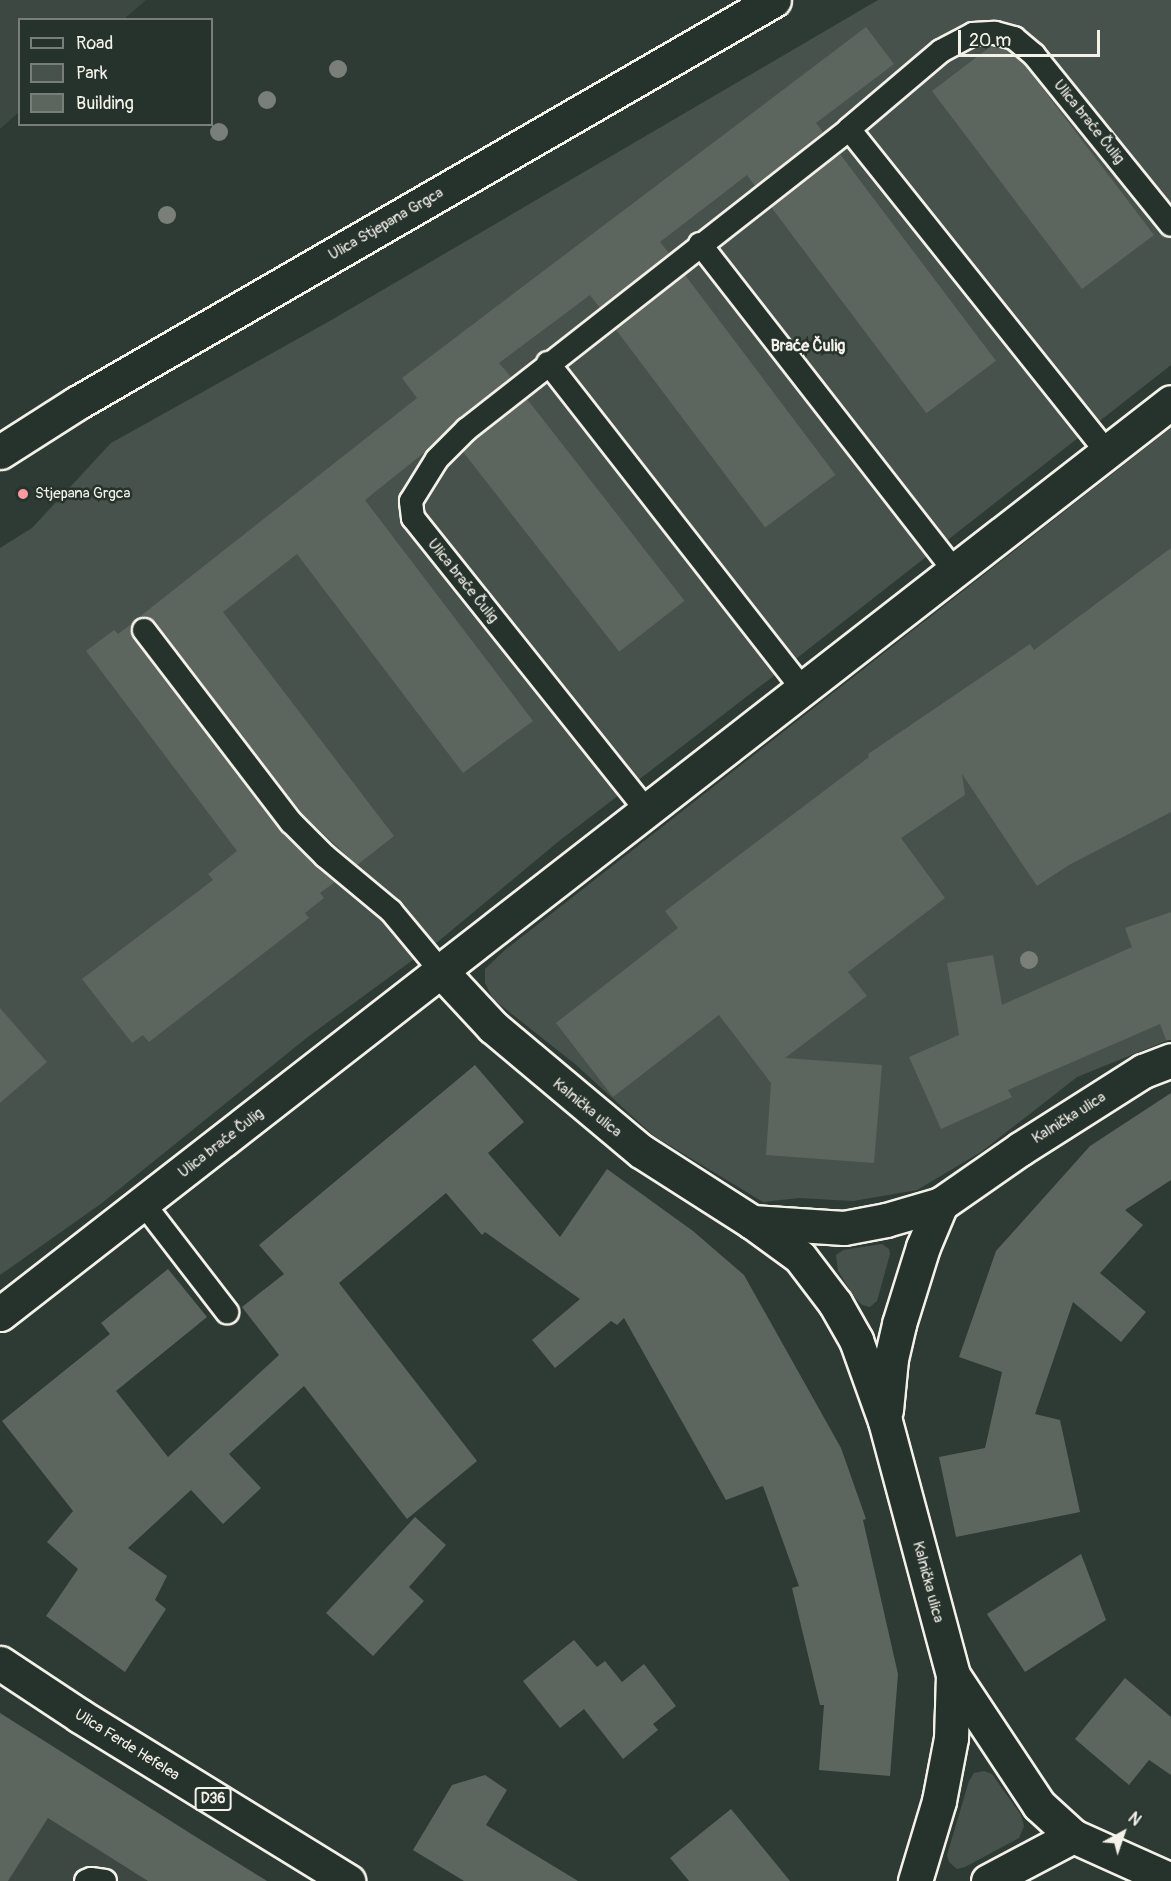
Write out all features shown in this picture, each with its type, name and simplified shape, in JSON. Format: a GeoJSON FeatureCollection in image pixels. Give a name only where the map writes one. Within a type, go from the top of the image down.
{"type":"FeatureCollection","features":[{"type":"Feature","properties":{"kind":"street","name":"Ulica Stjepana Grgca"},"geometry":{"type":"LineString","coordinates":[[0,452],[77,403],[774,0]]}},
{"type":"Feature","properties":{"kind":"street","name":"Ulica braće Čulig"},"geometry":{"type":"LineString","coordinates":[[0,1314],[1171,402]]}},
{"type":"Feature","properties":{"kind":"street","name":"Kalnička ulica"},"geometry":{"type":"LineString","coordinates":[[441,971],[492,1027],[641,1151],[752,1222],[800,1257],[835,1303],[856,1340],[885,1421],[952,1675],[951,1738],[939,1801],[915,1881]]}},
{"type":"Feature","properties":{"kind":"street","name":"Kalnička ulica"},"geometry":{"type":"LineString","coordinates":[[752,1222],[844,1228],[886,1220],[941,1204],[1020,1149],[1143,1071],[1171,1060]]}},
{"type":"Feature","properties":{"kind":"street","name":"Kalnička ulica"},"geometry":{"type":"LineString","coordinates":[[885,1421],[891,1359],[899,1324],[923,1247],[941,1204]]}},
{"type":"Feature","properties":{"kind":"street","name":"Ulica Ferde Hefelea"},"geometry":{"type":"LineString","coordinates":[[0,1663],[80,1716],[348,1881]]}},
{"type":"Feature","properties":{"kind":"street","name":"Kalnička ulica"},"geometry":{"type":"LineString","coordinates":[[952,1675],[1039,1805],[1072,1836],[1171,1881]]}},
{"type":"Feature","properties":{"kind":"street"},"geometry":{"type":"LineString","coordinates":[[988,1881],[1072,1836]]}},
{"type":"Feature","properties":{"kind":"lane","name":"Ulica braće Čulig"},"geometry":{"type":"LineString","coordinates":[[646,811],[413,518],[411,501],[437,459],[467,429],[548,363],[849,129],[941,51],[973,34],[995,33],[1014,38],[1035,55],[1171,225]]}},
{"type":"Feature","properties":{"kind":"lane"},"geometry":{"type":"LineString","coordinates":[[849,129],[1107,452]]}},
{"type":"Feature","properties":{"kind":"lane"},"geometry":{"type":"LineString","coordinates":[[700,244],[955,571]]}},
{"type":"Feature","properties":{"kind":"lane"},"geometry":{"type":"LineString","coordinates":[[548,363],[803,689]]}},
{"type":"Feature","properties":{"kind":"lane"},"geometry":{"type":"LineString","coordinates":[[144,630],[291,822],[325,856],[391,911],[408,928],[441,971]]}},
{"type":"Feature","properties":{"kind":"lane"},"geometry":{"type":"LineString","coordinates":[[144,1203],[227,1312]]}},
{"type":"Feature","properties":{"kind":"lane"},"geometry":{"type":"LineString","coordinates":[[86,1881],[91,1879],[105,1881]]}},
{"type":"Feature","properties":{"kind":"shaded area"},"geometry":{"type":"Polygon","coordinates":[[[0,0],[146,0],[125,18],[18,18],[18,113],[0,129],[0,0]]]}},
{"type":"Feature","properties":{"kind":"shaded area"},"geometry":{"type":"Polygon","coordinates":[[[0,1713],[196,1837],[267,1881],[0,1881],[0,1713]]]}},
{"type":"Feature","properties":{"kind":"green space"},"geometry":{"type":"Polygon","coordinates":[[[878,0],[1171,0],[1171,365],[559,841],[440,940],[309,1036],[102,1203],[0,1275],[0,548],[32,528],[111,443],[328,322],[878,0]]]}},
{"type":"Feature","properties":{"kind":"green space"},"geometry":{"type":"Polygon","coordinates":[[[1171,428],[1171,1039],[1077,1077],[981,1152],[917,1190],[853,1201],[799,1198],[763,1202],[654,1136],[575,1064],[493,999],[485,983],[485,969],[505,950],[1171,428]]]}},
{"type":"Feature","properties":{"kind":"green space"},"geometry":{"type":"Polygon","coordinates":[[[882,1244],[889,1249],[890,1254],[877,1301],[870,1307],[862,1305],[838,1271],[836,1255],[843,1250],[882,1244]]]}},
{"type":"Feature","properties":{"kind":"green space"},"geometry":{"type":"Polygon","coordinates":[[[984,1771],[992,1774],[1021,1815],[1024,1826],[1019,1838],[957,1869],[949,1862],[947,1855],[969,1781],[974,1773],[984,1771]]]}},
{"type":"Feature","properties":{"kind":"building"},"geometry":{"type":"Polygon","coordinates":[[[866,27],[894,64],[816,123],[823,132],[755,186],[747,175],[660,242],[669,253],[600,308],[590,295],[499,363],[511,377],[459,418],[425,452],[365,500],[533,721],[463,773],[297,554],[223,612],[394,836],[357,865],[301,813],[155,622],[149,617],[138,618],[417,398],[402,378],[866,27]]]}},
{"type":"Feature","properties":{"kind":"building"},"geometry":{"type":"Polygon","coordinates":[[[990,47],[1008,50],[1024,64],[1154,235],[1082,289],[932,91],[990,47]]]}},
{"type":"Feature","properties":{"kind":"building"},"geometry":{"type":"Polygon","coordinates":[[[840,154],[996,361],[926,413],[771,206],[840,154]]]}},
{"type":"Feature","properties":{"kind":"building"},"geometry":{"type":"Polygon","coordinates":[[[685,275],[835,475],[765,528],[615,328],[685,275]]]}},
{"type":"Feature","properties":{"kind":"building"},"geometry":{"type":"Polygon","coordinates":[[[527,399],[685,601],[619,652],[462,450],[527,399]]]}},
{"type":"Feature","properties":{"kind":"building"},"geometry":{"type":"Polygon","coordinates":[[[1171,548],[1171,812],[1069,865],[1037,886],[962,774],[965,795],[901,838],[945,898],[848,972],[867,996],[785,1058],[882,1065],[874,1163],[766,1155],[771,1083],[719,1015],[613,1097],[556,1023],[678,928],[665,911],[869,757],[868,754],[1030,644],[1034,650],[1171,548]]]}},
{"type":"Feature","properties":{"kind":"building"},"geometry":{"type":"Polygon","coordinates":[[[134,622],[131,631],[133,638],[280,830],[335,882],[320,893],[324,898],[305,913],[309,918],[149,1042],[143,1035],[132,1043],[82,979],[213,880],[208,874],[237,851],[86,651],[114,630],[118,634],[134,622]]]}},
{"type":"Feature","properties":{"kind":"building"},"geometry":{"type":"Polygon","coordinates":[[[1171,912],[1171,1040],[1166,1040],[1160,1024],[1008,1090],[1012,1097],[941,1129],[909,1057],[959,1035],[947,963],[993,955],[1002,1005],[1132,947],[1125,928],[1171,912]]]}},
{"type":"Feature","properties":{"kind":"building"},"geometry":{"type":"Polygon","coordinates":[[[0,1008],[47,1062],[0,1103],[0,1008]]]}},
{"type":"Feature","properties":{"kind":"building"},"geometry":{"type":"Polygon","coordinates":[[[475,1065],[524,1122],[488,1153],[560,1237],[607,1169],[693,1231],[744,1275],[841,1448],[866,1519],[863,1520],[898,1674],[890,1776],[819,1770],[824,1705],[820,1705],[792,1588],[799,1586],[763,1486],[726,1500],[624,1318],[617,1325],[611,1321],[555,1368],[532,1340],[580,1299],[485,1232],[482,1235],[446,1193],[339,1283],[477,1461],[407,1519],[304,1386],[229,1454],[261,1488],[223,1524],[191,1490],[128,1548],[167,1576],[155,1600],[166,1609],[125,1672],[46,1616],[78,1569],[47,1542],[73,1511],[2,1421],[110,1334],[101,1323],[168,1269],[207,1317],[116,1391],[168,1457],[279,1355],[242,1307],[284,1274],[259,1245],[475,1065]]]}},
{"type":"Feature","properties":{"kind":"building"},"geometry":{"type":"Polygon","coordinates":[[[1171,1093],[1171,1180],[1125,1210],[1143,1225],[1100,1273],[1146,1312],[1121,1342],[1073,1302],[1035,1414],[1060,1420],[1080,1512],[956,1537],[939,1457],[985,1448],[1002,1372],[959,1357],[996,1251],[1090,1146],[1171,1093]]]}},
{"type":"Feature","properties":{"kind":"building"},"geometry":{"type":"Polygon","coordinates":[[[415,1517],[446,1545],[409,1587],[424,1601],[373,1656],[326,1613],[415,1517]]]}},
{"type":"Feature","properties":{"kind":"building"},"geometry":{"type":"Polygon","coordinates":[[[1081,1554],[1106,1620],[1025,1672],[987,1614],[1081,1554]]]}},
{"type":"Feature","properties":{"kind":"building"},"geometry":{"type":"Polygon","coordinates":[[[574,1640],[597,1667],[605,1661],[622,1682],[644,1664],[676,1706],[653,1724],[658,1730],[623,1759],[584,1709],[560,1728],[523,1681],[574,1640]]]}},
{"type":"Feature","properties":{"kind":"building"},"geometry":{"type":"Polygon","coordinates":[[[1125,1678],[1171,1717],[1171,1775],[1149,1760],[1129,1785],[1075,1739],[1125,1678]]]}},
{"type":"Feature","properties":{"kind":"building"},"geometry":{"type":"Polygon","coordinates":[[[0,1713],[267,1881],[148,1881],[48,1818],[8,1881],[0,1881],[0,1713]]]}},
{"type":"Feature","properties":{"kind":"building"},"geometry":{"type":"Polygon","coordinates":[[[485,1775],[507,1790],[486,1825],[578,1881],[464,1881],[413,1850],[452,1785],[485,1775]]]}},
{"type":"Feature","properties":{"kind":"building"},"geometry":{"type":"Polygon","coordinates":[[[731,1809],[790,1881],[689,1881],[670,1858],[731,1809]]]}},
{"type":"Feature","properties":{"kind":"place","name":"Stjepana Grgca"},"geometry":{"type":"Point","coordinates":[23,494]}},
{"type":"Feature","properties":{"kind":"district","name":"Braće Čulig"},"geometry":{"type":"Point","coordinates":[808,346]}}]}
